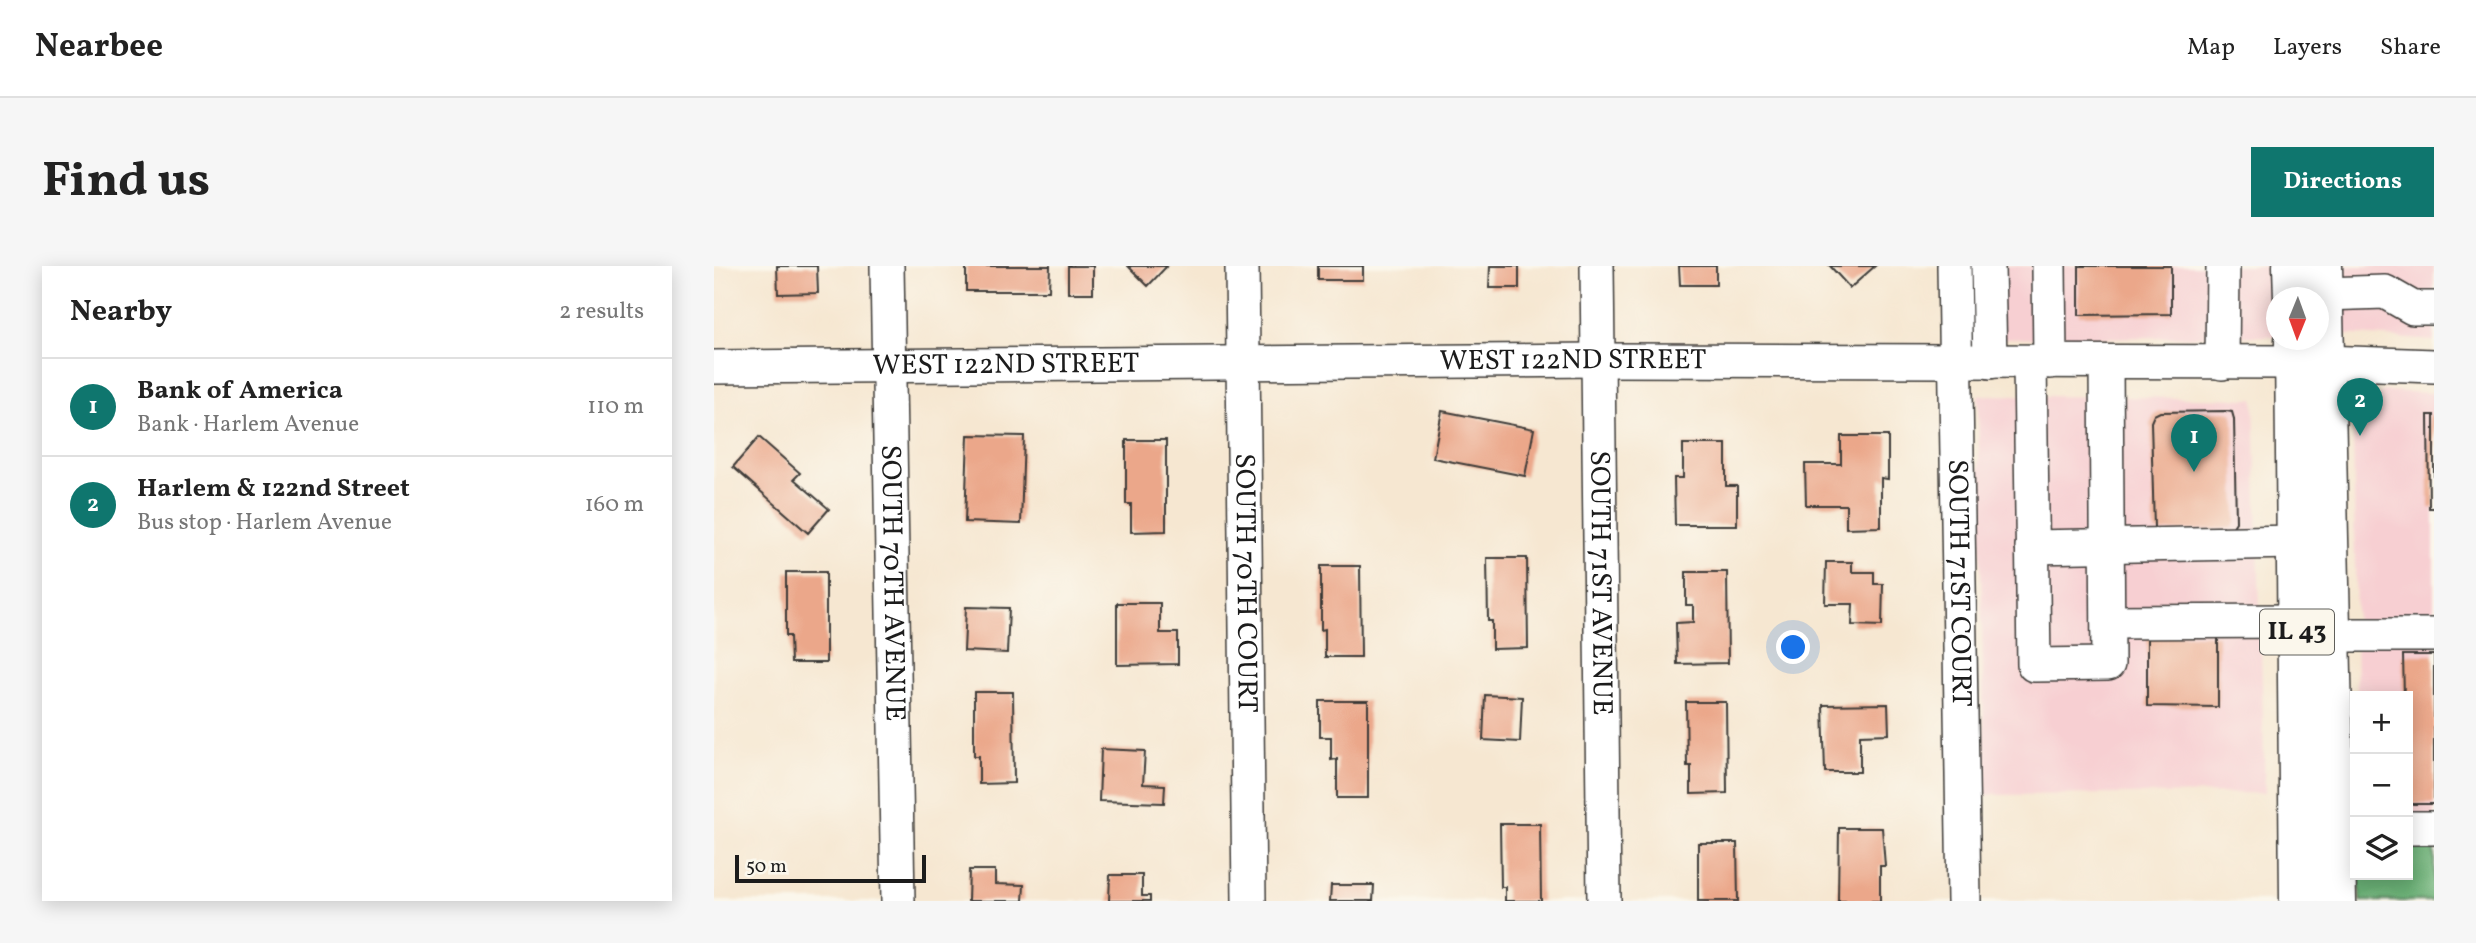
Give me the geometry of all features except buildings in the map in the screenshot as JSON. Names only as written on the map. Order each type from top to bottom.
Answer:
[{"type":"main road","name":"IL 43","points":[[2292,266],[2313,286],[2304,355],[2296,542],[2299,901]]},
{"type":"main road","name":"IL 43","points":[[2304,355],[2331,635],[2345,829],[2337,901]]},
{"type":"street","name":"SOUTH 70TH AVENUE","points":[[887,266],[898,901]]},
{"type":"street","name":"SOUTH 70TH COURT","points":[[1242,266],[1248,901]]},
{"type":"street","name":"SOUTH 71ST AVENUE","points":[[1597,266],[1604,901]]},
{"type":"street","name":"SOUTH 71ST COURT","points":[[1954,266],[1964,901]]},
{"type":"street","points":[[1988,266],[1990,362]]},
{"type":"street","points":[[2049,266],[2040,362],[2032,547],[2034,665],[2108,664],[2106,362]]},
{"type":"street","points":[[2222,363],[2223,266]]},
{"type":"street","points":[[2313,286],[2384,279],[2413,308],[2434,308]]},
{"type":"street","name":"WEST 122ND STREET","points":[[714,367],[1598,360],[2222,363],[2304,355],[2434,366]]},
{"type":"street","points":[[2032,547],[2296,542]]},
{"type":"street","points":[[2108,622],[2297,621]]},
{"type":"street","points":[[2331,635],[2434,635]]},
{"type":"street","points":[[2413,828],[2434,828]]},
{"type":"shaded area","points":[[1966,266],[2434,266],[2434,341],[2329,335],[2329,287],[2266,287],[2266,336],[1967,339]]},
{"type":"shaded area","points":[[2383,391],[2434,393],[2434,848],[2413,848],[2413,691],[2357,691],[2353,423],[2362,408]]},
{"type":"shaded area","points":[[1978,395],[2254,399],[2265,793],[1985,795]]},
{"type":"green space","points":[[2413,848],[2434,848],[2434,901],[2360,901],[2359,880],[2413,880]]},
{"type":"place","name":"Harlem & 122nd Street","points":[[2360,436]]},
{"type":"place","name":"Bank of America","points":[[2194,472]]}]
